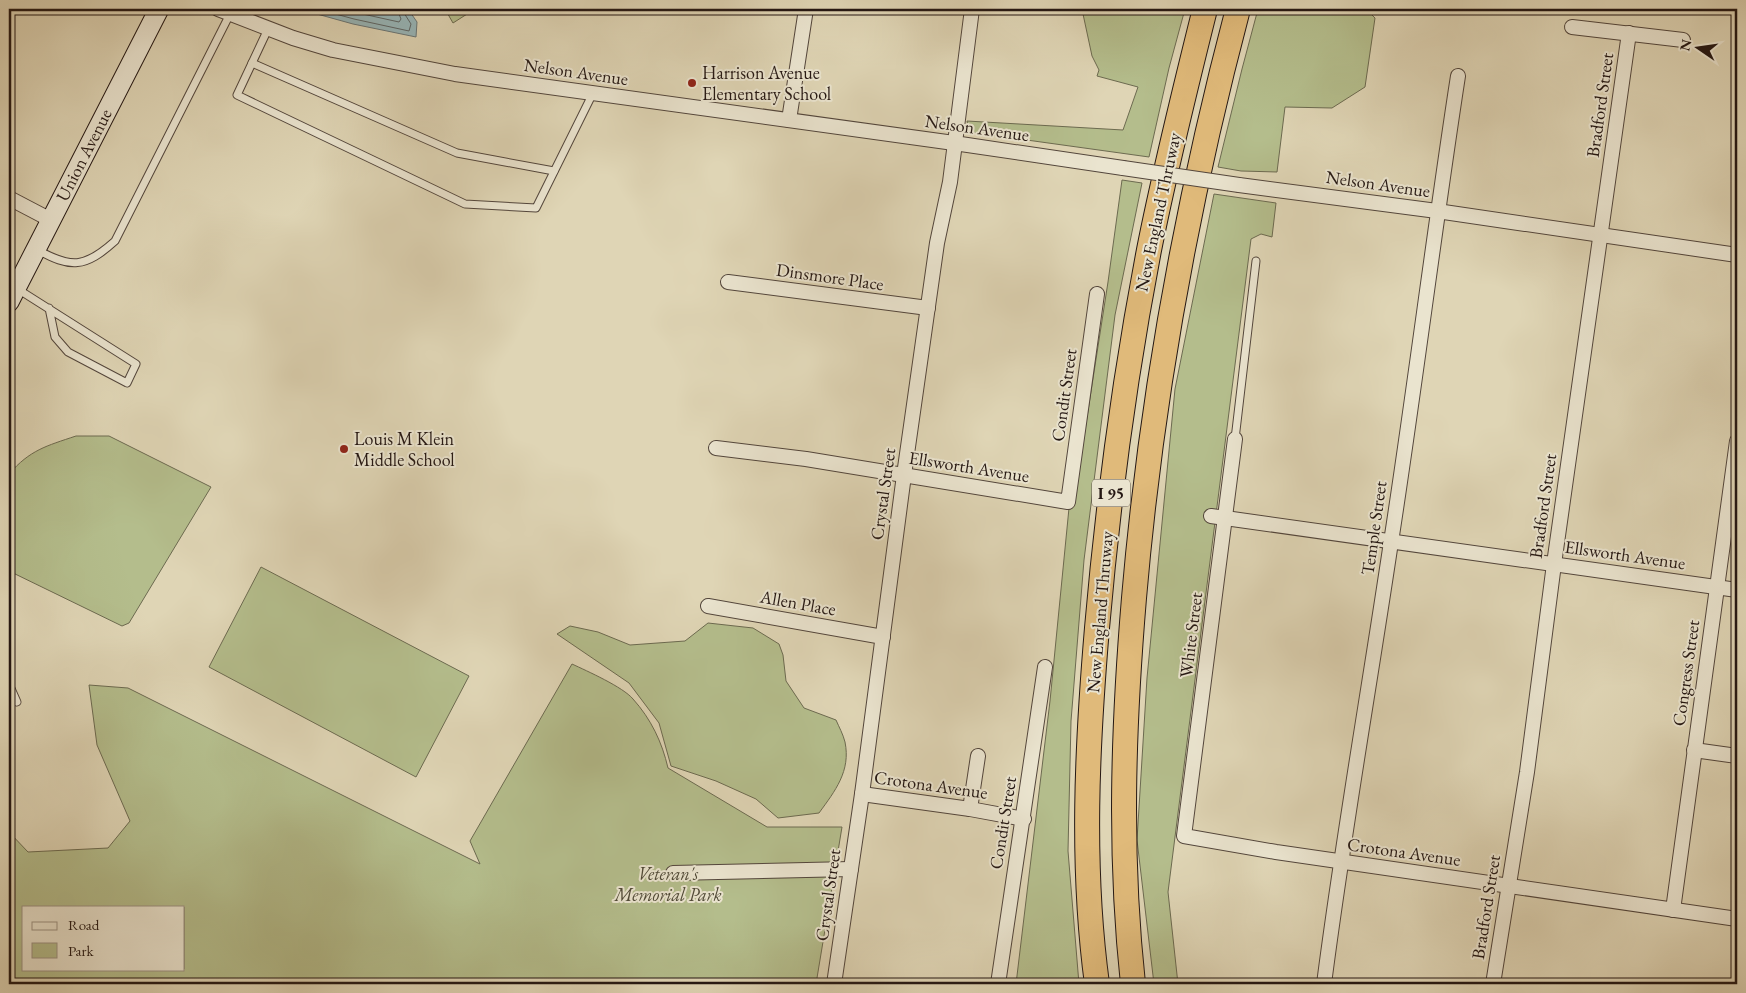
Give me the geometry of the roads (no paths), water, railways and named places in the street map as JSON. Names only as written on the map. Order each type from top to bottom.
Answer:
[{"type":"highway","name":"New England Thruway","points":[[1097,984],[1088,869],[1087,818],[1092,705],[1104,558],[1123,403],[1149,250],[1174,132],[1205,9]]},
{"type":"highway","name":"New England Thruway","points":[[1133,984],[1124,883],[1123,778],[1132,621],[1142,517],[1162,361],[1180,258],[1203,148],[1238,9]]},
{"type":"street","name":"Union Avenue","points":[[12,295],[159,9]]},
{"type":"street","points":[[789,120],[806,9]]},
{"type":"street","name":"Crystal Street","points":[[834,984],[862,794],[904,475],[954,143],[972,9]]},
{"type":"street","name":"Nelson Avenue","points":[[224,11],[293,38],[333,50],[436,71],[1437,211],[1737,256]]},
{"type":"street","points":[[1572,27],[1682,40]]},
{"type":"street","name":"Bradford Street","points":[[1493,984],[1527,772],[1554,564],[1629,33]]},
{"type":"street","name":"Temple Street","points":[[1324,984],[1340,861],[1392,541],[1437,211],[1458,76]]},
{"type":"street","points":[[9,198],[51,220]]},
{"type":"street","name":"Dinsmore Place","points":[[728,282],[928,308]]},
{"type":"street","name":"Condit Street","points":[[1068,502],[1097,294]]},
{"type":"street","name":"White Street","points":[[1184,836],[1218,517],[1235,439]]},
{"type":"street","name":"Congress Street","points":[[1673,910],[1737,441]]},
{"type":"street","name":"Ellsworth Avenue","points":[[716,448],[904,475],[1068,502]]},
{"type":"street","name":"Ellsworth Avenue","points":[[1218,517],[1737,590]]},
{"type":"street","name":"Allen Place","points":[[708,606],[883,637]]},
{"type":"street","name":"Condit Street","points":[[998,984],[1024,819],[1045,667]]},
{"type":"street","points":[[1694,750],[1737,756]]},
{"type":"street","points":[[970,809],[978,756]]},
{"type":"street","name":"Crotona Avenue","points":[[862,794],[970,809],[1024,819]]},
{"type":"street","name":"Crotona Avenue","points":[[1184,836],[1340,861],[1737,919]]},
{"type":"street","points":[[673,873],[851,869]]},
{"type":"lane","points":[[36,249],[56,260],[76,264],[98,256],[115,241],[224,11]]},
{"type":"lane","points":[[268,28],[237,96],[465,204],[536,208],[593,93]]},
{"type":"lane","points":[[252,63],[457,153],[554,171]]},
{"type":"lane","points":[[1235,439],[1256,261]]},
{"type":"lane","points":[[12,295],[49,308],[136,364],[127,383],[68,352],[55,337],[49,308]]},
{"type":"lane","points":[[9,684],[17,702]]},
{"type":"water","points":[[299,9],[408,9],[417,22],[416,37],[353,24]]},
{"type":"place","name":"Harrison Avenue Elementary School","points":[[692,83]]},
{"type":"place","name":"Louis M Klein Middle School","points":[[344,449]]},
{"type":"park label","name":"Veteran's Memorial Park","points":[[668,884]]}]
